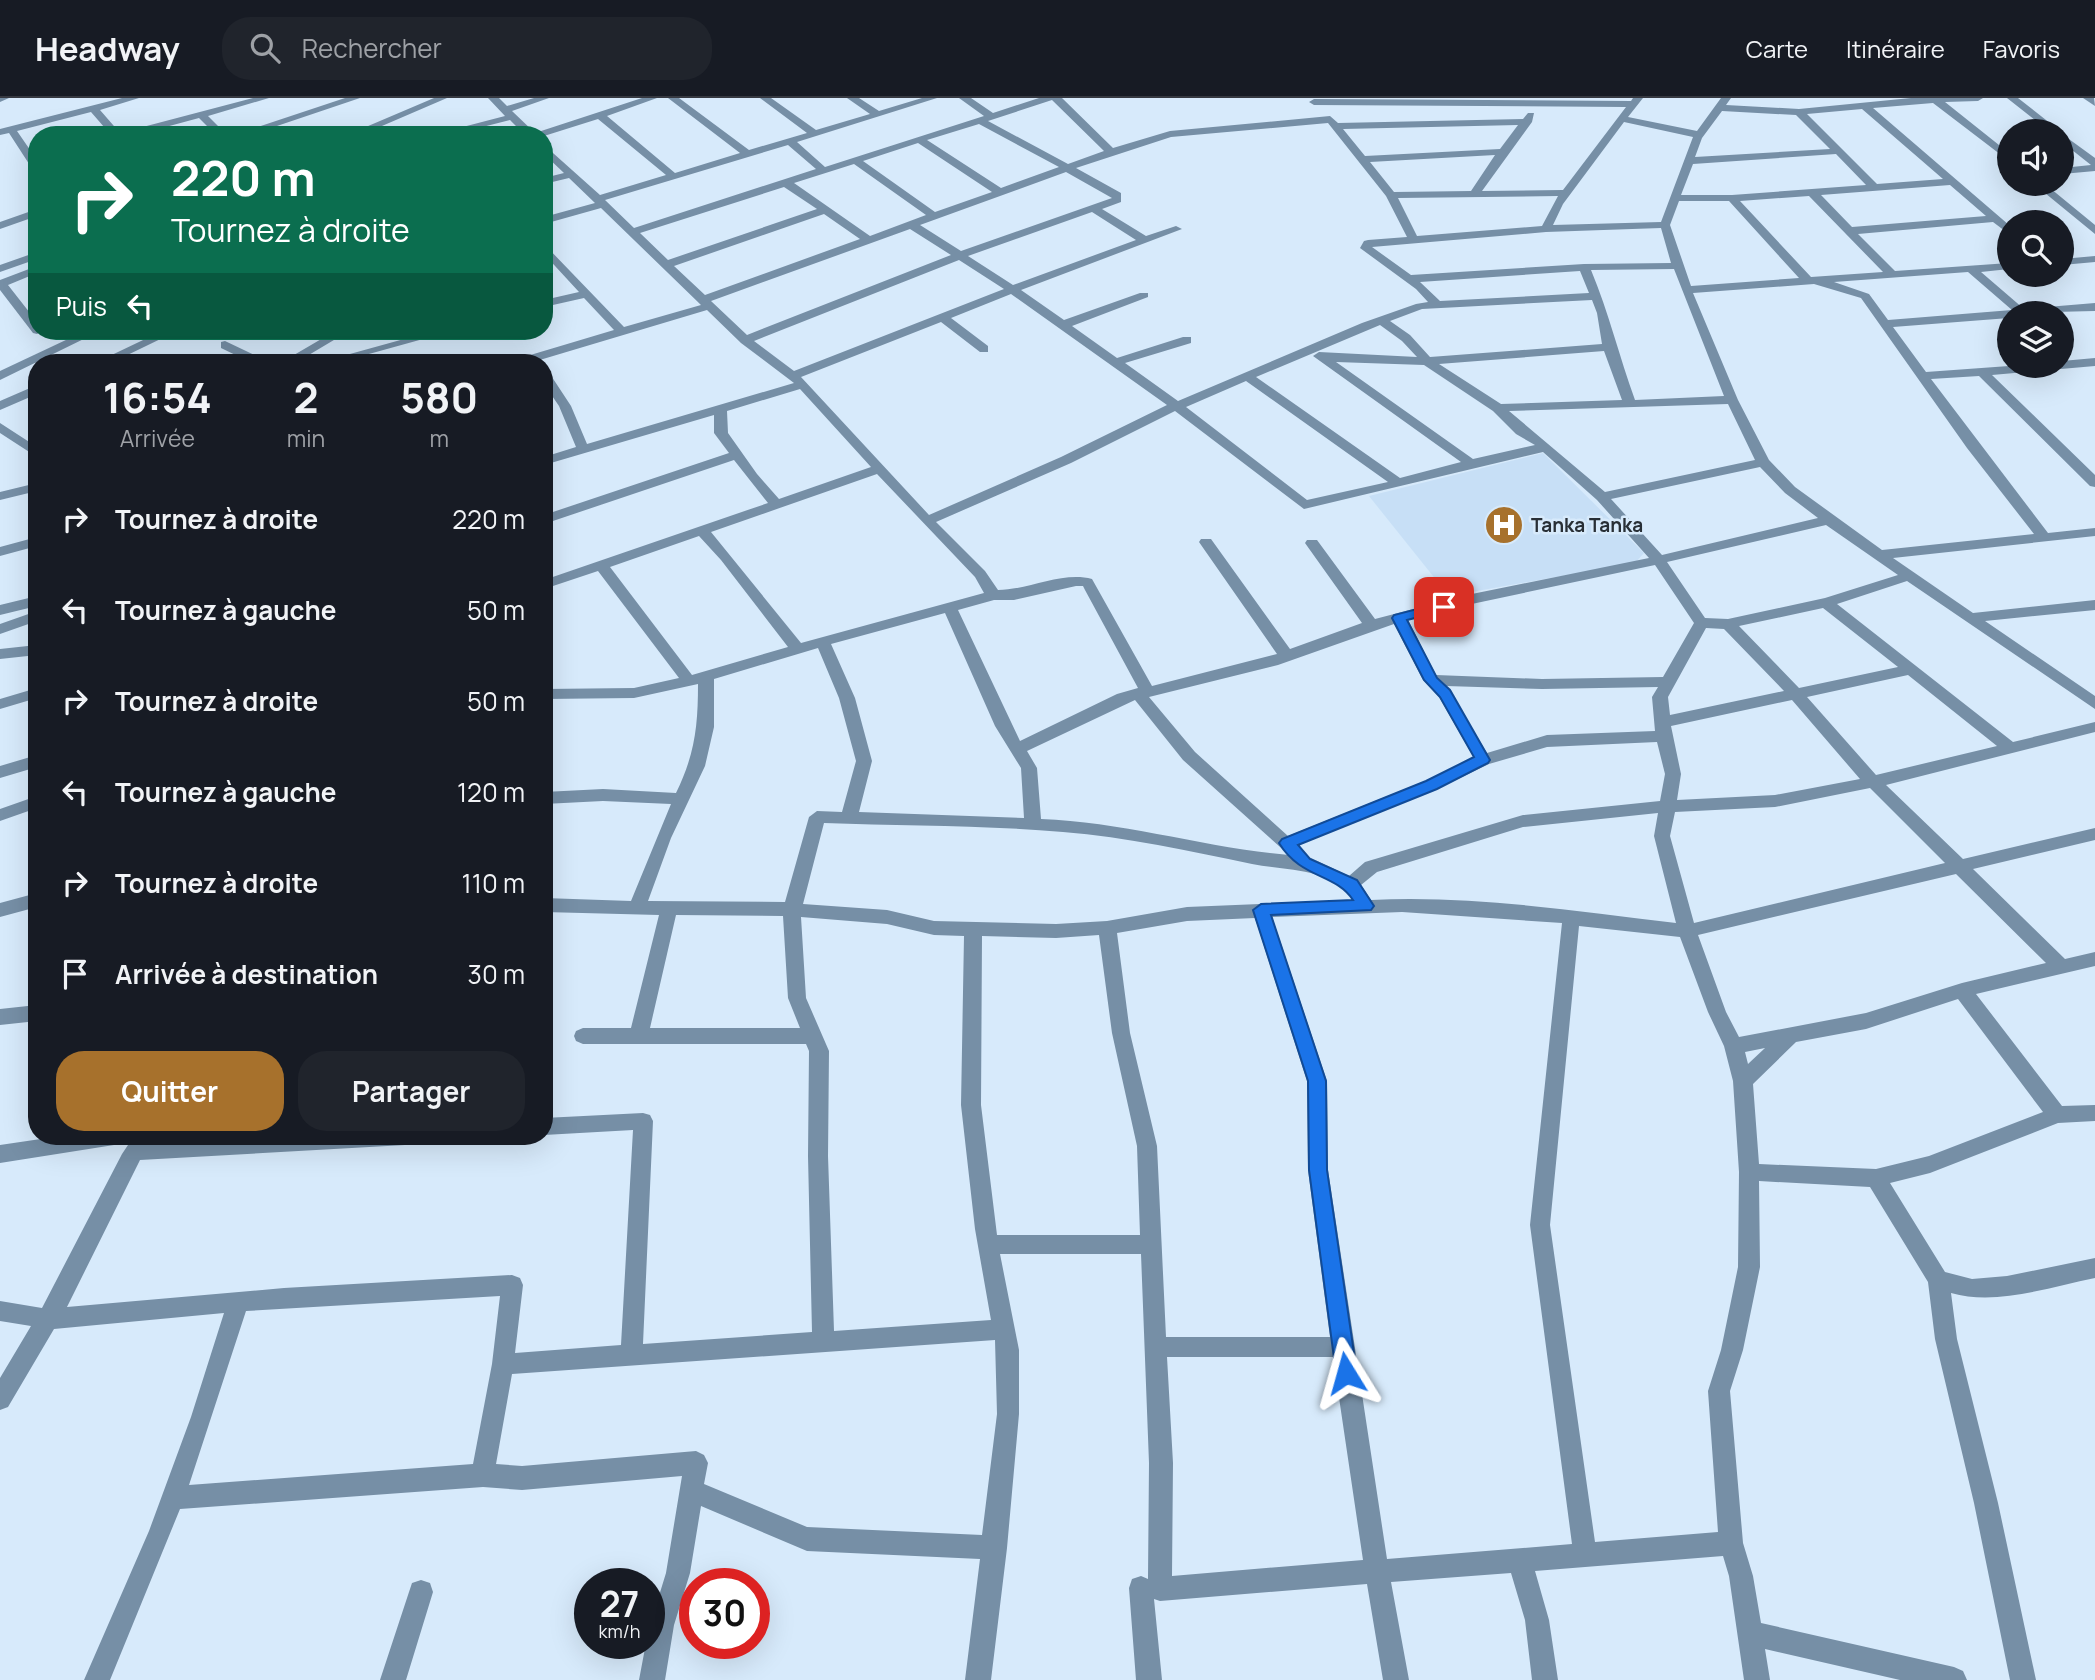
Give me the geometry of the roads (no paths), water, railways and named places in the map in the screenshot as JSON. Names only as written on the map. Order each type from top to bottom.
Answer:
[{"type":"street","points":[[0,132],[134,98]]},
{"type":"street","points":[[158,126],[264,98]]},
{"type":"street","points":[[267,126],[355,98]]},
{"type":"street","points":[[373,126],[442,98]]},
{"type":"street","points":[[493,98],[522,126]]},
{"type":"street","points":[[468,126],[509,114],[544,98]]},
{"type":"street","points":[[553,130],[652,98]]},
{"type":"street","points":[[673,98],[747,154]]},
{"type":"street","points":[[765,98],[816,135]]},
{"type":"street","points":[[852,98],[878,115]]},
{"type":"street","points":[[553,217],[673,176],[932,98]]},
{"type":"street","points":[[745,341],[958,256],[1117,200],[1118,197],[1066,169],[986,118],[964,98]]},
{"type":"street","points":[[632,232],[1049,98]]},
{"type":"street","points":[[1056,98],[1111,152]]},
{"type":"street","points":[[1978,98],[1909,100],[1799,112],[1723,103],[1700,135],[1673,198],[1665,225],[1676,266],[1732,400],[1763,462],[1790,490],[1829,520],[2095,704]]},
{"type":"street","points":[[2012,98],[2039,119]]},
{"type":"street","points":[[2088,98],[2095,103]]},
{"type":"street","points":[[1313,100],[1493,100],[1538,104],[1636,101]]},
{"type":"street","points":[[1313,100],[1391,195],[1413,238]]},
{"type":"street","points":[[1546,229],[1551,213],[1565,193],[1636,101]]},
{"type":"street","points":[[1937,101],[1997,148]]},
{"type":"street","points":[[1473,197],[1538,104]]},
{"type":"street","points":[[1864,106],[1916,148],[1950,182],[1997,221]]},
{"type":"street","points":[[93,108],[109,126]]},
{"type":"street","points":[[1799,112],[1875,188]]},
{"type":"street","points":[[201,115],[213,126]]},
{"type":"street","points":[[600,115],[673,176]]},
{"type":"street","points":[[1622,119],[1700,135]]},
{"type":"street","points":[[551,354],[706,303],[869,240],[1111,152],[1170,134],[1333,123],[1527,122]]},
{"type":"street","points":[[380,123],[383,126]]},
{"type":"street","points":[[12,129],[28,154]]},
{"type":"street","points":[[920,140],[1001,193]]},
{"type":"street","points":[[791,142],[824,171]]},
{"type":"street","points":[[2074,147],[2095,166]]},
{"type":"street","points":[[1362,159],[1503,152]]},
{"type":"street","points":[[1688,161],[1839,152]]},
{"type":"street","points":[[553,157],[745,341],[797,380],[927,521],[980,574],[989,585],[992,596]]},
{"type":"street","points":[[856,161],[935,217]]},
{"type":"street","points":[[2074,169],[2095,166]]},
{"type":"street","points":[[553,179],[571,174]]},
{"type":"street","points":[[1673,198],[1732,198],[1950,182]]},
{"type":"street","points":[[786,183],[869,240]]},
{"type":"street","points":[[1812,192],[1892,275]]},
{"type":"street","points":[[1391,195],[1473,197],[1565,193]]},
{"type":"street","points":[[2053,196],[2095,231]]},
{"type":"street","points":[[1732,198],[1812,281],[1865,296]]},
{"type":"street","points":[[1093,208],[1144,240]]},
{"type":"street","points":[[666,265],[825,210]]},
{"type":"street","points":[[0,226],[28,215]]},
{"type":"street","points":[[1850,232],[1994,219]]},
{"type":"street","points":[[912,225],[1012,289],[1116,362],[1304,505],[1546,447]]},
{"type":"street","points":[[1437,305],[1409,279],[1366,248],[1368,243],[1546,229],[1665,225]]},
{"type":"street","points":[[553,458],[720,407],[797,380],[1012,289],[1175,229]]},
{"type":"street","points":[[0,269],[28,258]]},
{"type":"street","points":[[2074,261],[2095,259]]},
{"type":"street","points":[[553,262],[622,332]]},
{"type":"street","points":[[1409,279],[1584,267],[1676,266]]},
{"type":"street","points":[[1584,267],[1602,313],[1609,347],[1629,401]]},
{"type":"street","points":[[1686,290],[1997,267]]},
{"type":"street","points":[[1971,269],[2008,301]]},
{"type":"street","points":[[28,273],[1,284],[28,318]]},
{"type":"street","points":[[1853,278],[1972,445],[2044,537]]},
{"type":"street","points":[[553,302],[587,294]]},
{"type":"street","points":[[1063,325],[1144,295]]},
{"type":"street","points":[[927,521],[1044,470],[1133,425],[1420,306],[1595,296]]},
{"type":"street","points":[[2074,309],[2094,308]]},
{"type":"street","points":[[1886,324],[1997,315]]},
{"type":"street","points":[[944,318],[984,349]]},
{"type":"street","points":[[1382,321],[1406,338],[1427,361],[1498,408],[1521,431],[1546,447],[1602,497],[1657,558],[1701,623]]},
{"type":"street","points":[[53,354],[78,340]]},
{"type":"street","points":[[131,354],[155,340]]},
{"type":"street","points":[[303,354],[328,340]]},
{"type":"street","points":[[358,354],[411,340]]},
{"type":"street","points":[[1116,362],[1187,340]]},
{"type":"street","points":[[225,345],[243,354]]},
{"type":"street","points":[[317,347],[322,354]]},
{"type":"street","points":[[1322,358],[1427,361],[1609,347]]},
{"type":"street","points":[[1310,350],[1471,463]]},
{"type":"street","points":[[2074,364],[2095,362]]},
{"type":"street","points":[[4,371],[28,363]]},
{"type":"street","points":[[2081,363],[2095,377]]},
{"type":"street","points":[[1924,376],[1997,371]]},
{"type":"street","points":[[1982,372],[2095,483]]},
{"type":"street","points":[[1247,376],[1398,484]]},
{"type":"street","points":[[553,388],[565,406],[583,449]]},
{"type":"street","points":[[0,406],[28,396]]},
{"type":"street","points":[[1498,408],[1629,401],[1732,400]]},
{"type":"street","points":[[720,407],[721,433],[778,506]]},
{"type":"street","points":[[0,427],[28,447]]},
{"type":"street","points":[[553,517],[736,455]]},
{"type":"street","points":[[1602,497],[1763,462]]},
{"type":"street","points":[[553,582],[879,469]]},
{"type":"street","points":[[0,496],[28,489]]},
{"type":"street","points":[[1019,748],[1123,698],[1273,661],[1371,625],[1539,584],[1629,567],[1657,558],[1829,520]]},
{"type":"street","points":[[702,531],[726,557],[799,651]]},
{"type":"street","points":[[1878,555],[2095,532]]},
{"type":"street","points":[[1206,542],[1286,655]]},
{"type":"street","points":[[1312,543],[1371,625]]},
{"type":"street","points":[[0,552],[28,544]]},
{"type":"street","points":[[601,565],[697,679],[706,727],[698,766],[637,908]]},
{"type":"street","points":[[1701,623],[1728,624],[1826,603],[1908,576]]},
{"type":"street","points":[[553,694],[634,693],[697,679],[908,617],[992,596],[1014,595],[1076,581],[1087,582],[1142,692],[1189,756],[1287,843],[1305,863]]},
{"type":"street","points":[[0,610],[28,603]]},
{"type":"street","points":[[1826,603],[2008,747]]},
{"type":"street","points":[[1968,618],[2095,605]]},
{"type":"street","points":[[950,608],[1003,726],[1029,768],[1033,825]]},
{"type":"street","points":[[1399,618],[1431,680],[1445,694],[1483,760]]},
{"type":"street","points":[[0,629],[28,619]]},
{"type":"street","points":[[1701,623],[1660,697],[1663,729],[1673,774],[1662,836],[1687,931],[1717,1013],[1734,1046],[1743,1081],[1749,1172],[1749,1267],[1732,1350],[1719,1391],[1731,1543],[1741,1576],[1757,1680]]},
{"type":"street","points":[[1728,624],[1874,782],[1958,868],[2062,967]]},
{"type":"street","points":[[823,643],[848,698],[864,761],[849,817]]},
{"type":"street","points":[[0,654],[28,651]]},
{"type":"street","points":[[1287,843],[1431,785],[1483,760],[1547,741],[1663,729],[1794,693],[1909,670]]},
{"type":"street","points":[[1431,680],[1542,684],[1667,682]]},
{"type":"street","points":[[2070,688],[2095,686]]},
{"type":"street","points":[[0,704],[28,696]]},
{"type":"street","points":[[1351,884],[1371,867],[1523,821],[1667,806],[1775,801],[1874,782],[2095,727]]},
{"type":"street","points":[[0,772],[28,764]]},
{"type":"street","points":[[553,798],[603,795],[682,799]]},
{"type":"street","points":[[0,815],[28,805]]},
{"type":"street","points":[[823,1341],[818,1156],[819,1051],[797,998],[792,910],[817,817],[1063,826],[1162,839],[1261,859],[1305,863],[1351,884],[1366,906]]},
{"type":"street","points":[[553,905],[792,910],[887,917],[934,928],[1056,931],[1107,928],[1187,914],[1402,905],[1571,918],[1687,931],[2095,834]]},
{"type":"street","points":[[0,910],[28,902]]},
{"type":"street","points":[[639,1036],[669,908]]},
{"type":"street","points":[[1261,910],[1317,1081],[1318,1170],[1343,1348],[1396,1680]]},
{"type":"street","points":[[1571,918],[1540,1225],[1586,1553]]},
{"type":"street","points":[[973,928],[971,1105],[988,1245],[1008,1350],[1009,1414],[978,1680]]},
{"type":"street","points":[[1107,928],[1121,1033],[1147,1146],[1161,1463],[1160,1589],[1731,1543]]},
{"type":"street","points":[[1734,1046],[1866,1021],[1962,990],[2095,959]]},
{"type":"street","points":[[1962,990],[2057,1115]]},
{"type":"street","points":[[0,1017],[28,1014]]},
{"type":"street","points":[[1743,1081],[1791,1035]]},
{"type":"street","points":[[583,1037],[812,1036]]},
{"type":"street","points":[[1749,1172],[1875,1178],[1930,1164],[2057,1115],[2095,1112]]},
{"type":"street","points":[[553,1126],[643,1121],[631,1354]]},
{"type":"street","points":[[0,1154],[57,1145]]},
{"type":"street","points":[[0,1399],[47,1319],[138,1145]]},
{"type":"street","points":[[1875,1178],[1938,1280],[1946,1339],[1986,1503],[2022,1680]]},
{"type":"street","points":[[988,1245],[1153,1244]]},
{"type":"street","points":[[1938,1280],[1972,1289],[2007,1286],[2095,1268]]},
{"type":"street","points":[[0,1311],[47,1319],[238,1302],[512,1284],[502,1364],[483,1475]]},
{"type":"street","points":[[97,1680],[173,1498],[238,1302]]},
{"type":"street","points":[[502,1364],[1004,1329]]},
{"type":"street","points":[[1157,1347],[1343,1348]]},
{"type":"street","points":[[173,1498],[483,1475],[522,1478],[696,1463],[678,1573],[663,1625],[652,1680]]},
{"type":"street","points":[[691,1490],[807,1539],[995,1548]]},
{"type":"street","points":[[1519,1559],[1537,1620],[1545,1680]]},
{"type":"street","points":[[1141,1588],[1149,1680]]},
{"type":"street","points":[[393,1680],[421,1592]]},
{"type":"street","points":[[1751,1633],[1954,1680]]},
{"type":"place","name":"Tanka Tanka","points":[[1504,525]]}]
